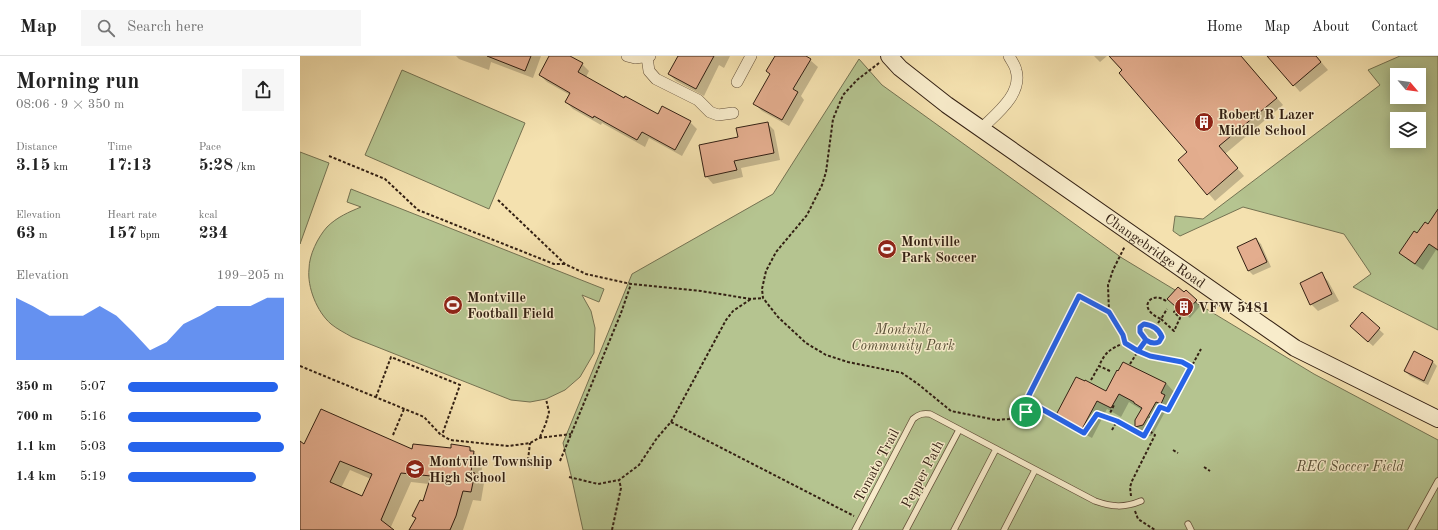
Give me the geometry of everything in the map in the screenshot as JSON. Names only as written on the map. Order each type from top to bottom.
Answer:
[{"type":"main road","name":"Changebridge Road","points":[[884,60],[900,68],[947,105],[1295,348],[1438,419]]},
{"type":"street","points":[[627,56],[635,58],[648,56],[649,71],[656,79],[698,100],[710,112],[718,115],[733,113]]},
{"type":"street","points":[[737,82],[751,56]]},
{"type":"street","points":[[982,129],[999,112],[1010,98],[1016,84],[1016,69],[1009,56]]},
{"type":"lane","name":"Tomato Trail","points":[[855,530],[913,419],[921,414],[930,414],[959,430]]},
{"type":"lane","points":[[959,430],[1103,504],[1117,507],[1132,505],[1141,501]]},
{"type":"lane","name":"Pepper Path","points":[[906,530],[959,430]]},
{"type":"lane","points":[[954,530],[996,449]]},
{"type":"lane","points":[[1004,530],[1035,470]]},
{"type":"lane","points":[[1411,530],[1438,481]]},
{"type":"lane","points":[[1188,524],[1191,530]]},
{"type":"path","points":[[884,60],[857,80],[843,95],[833,119],[826,172],[822,185],[807,215],[776,252],[766,271],[762,289],[763,298],[778,317],[806,343],[826,356],[902,373],[951,411],[996,420],[1010,419],[1040,408],[1084,433],[1097,414],[1117,421],[1144,436],[1160,407],[1168,410],[1200,349]]},
{"type":"path","points":[[329,156],[385,178],[418,210],[554,264],[565,264]]},
{"type":"path","points":[[498,200],[565,264],[586,274],[631,284],[701,291],[751,299],[763,298]]},
{"type":"path","points":[[1126,245],[1113,270],[1108,285],[1109,312],[1123,335],[1125,343],[1150,356],[1182,362],[1191,367]]},
{"type":"path","points":[[560,461],[631,284]]},
{"type":"path","points":[[1026,412],[1026,401],[1079,296],[1109,312]]},
{"type":"path","points":[[1166,301],[1156,297],[1152,299],[1147,306],[1148,310],[1150,313],[1161,318],[1174,331],[1180,318],[1174,312],[1177,309]]},
{"type":"path","points":[[569,477],[598,484],[619,480],[639,465],[657,438],[671,422],[726,320],[733,311],[751,299]]},
{"type":"path","points":[[1155,327],[1167,309]]},
{"type":"path","points":[[1144,324],[1149,324],[1155,327],[1160,332],[1162,337],[1156,344],[1146,340],[1140,332],[1140,327],[1144,324]]},
{"type":"path","points":[[1130,364],[1146,340]]},
{"type":"path","points":[[1091,380],[1100,366],[1104,355],[1111,349],[1125,343]]},
{"type":"path","points":[[376,397],[391,357],[460,385],[442,435]]},
{"type":"path","points":[[300,366],[424,417],[442,435],[450,440],[509,446],[530,443],[539,438],[571,434]]},
{"type":"path","points":[[1100,366],[1110,371]]},
{"type":"path","points":[[539,438],[546,424],[549,412],[546,399]]},
{"type":"path","points":[[1108,417],[1114,405]]},
{"type":"path","points":[[393,435],[404,409]]},
{"type":"path","points":[[1149,417],[1153,420]]},
{"type":"path","points":[[1112,430],[1117,421]]},
{"type":"path","points":[[671,422],[861,519]]},
{"type":"path","points":[[1148,430],[1155,435],[1130,487],[1132,505],[1138,519],[1155,530]]},
{"type":"path","points":[[528,460],[530,443]]},
{"type":"path","points":[[1173,450],[1178,453]]},
{"type":"path","points":[[1204,467],[1210,470]]},
{"type":"path","points":[[612,530],[621,488],[619,480]]},
{"type":"green space","points":[[1400,56],[1438,56],[1438,330],[1353,287],[1371,274],[1344,234],[1243,207],[1180,236],[1173,231],[1175,216],[1203,219],[1380,85],[1368,70]]},
{"type":"green space","name":"Montville Community Park","points":[[859,59],[882,85],[1122,258],[1314,374],[1438,440],[1438,530],[583,530],[563,443],[632,274],[773,194]]},
{"type":"green space","points":[[402,70],[525,123],[489,209],[365,155]]},
{"type":"green space","points":[[300,152],[329,163],[300,244]]},
{"type":"green space","points":[[351,189],[604,289],[599,302],[582,295],[591,311],[595,328],[594,353],[580,377],[565,390],[546,399],[530,402],[511,400],[352,337],[331,324],[321,313],[311,291],[309,264],[315,246],[327,227],[339,218],[361,207],[347,202]]},
{"type":"building","points":[[487,56],[531,56],[525,71]]},
{"type":"building","points":[[549,56],[570,56],[583,63],[578,72],[624,98],[625,96],[658,114],[662,106],[691,121],[675,150],[642,132],[637,140],[565,102],[570,93],[539,75]]},
{"type":"building","points":[[678,56],[714,56],[696,89],[668,74]]},
{"type":"building","points":[[775,56],[806,56],[811,59],[793,89],[798,92],[782,120],[753,104],[770,74],[766,71]]},
{"type":"building","name":"Robert R Lazer Middle School","points":[[1109,56],[1241,56],[1277,98],[1219,146],[1238,168],[1207,195],[1178,160],[1187,152],[1119,73],[1122,70]]},
{"type":"building","name":"Robert R Lazer Middle School","points":[[1267,56],[1316,56],[1321,62],[1293,86]]},
{"type":"building","points":[[768,122],[774,153],[734,161],[737,170],[705,177],[699,145],[738,137],[736,128]]},
{"type":"building","points":[[1438,209],[1438,250],[1429,244],[1415,264],[1399,253],[1414,231],[1417,233],[1425,222],[1428,224]]},
{"type":"building","points":[[1256,238],[1267,262],[1248,271],[1237,247]]},
{"type":"building","points":[[1322,272],[1332,294],[1310,305],[1300,283]]},
{"type":"building","name":"VFW 5481","points":[[1178,287],[1184,292],[1186,290],[1197,300],[1184,314],[1167,299]]},
{"type":"building","points":[[1362,312],[1380,328],[1368,342],[1350,326]]},
{"type":"building","points":[[1414,351],[1433,361],[1424,381],[1404,371]]},
{"type":"building","points":[[1123,362],[1166,383],[1161,393],[1165,395],[1161,404],[1156,402],[1143,425],[1135,427],[1135,420],[1142,408],[1119,394],[1111,408],[1097,401],[1082,429],[1056,415],[1076,377],[1106,391]]},
{"type":"building","name":"Montville Township High School","points":[[321,409],[412,449],[413,444],[451,448],[451,444],[470,447],[470,451],[474,451],[471,472],[475,473],[471,492],[463,491],[456,516],[450,530],[409,530],[416,518],[412,516],[420,500],[423,501],[431,476],[401,473],[381,520],[394,530],[300,530],[300,441],[304,444]],"holes":[[[340,461],[372,474],[362,496],[330,482]]]},
{"type":"place","name":"Robert R Lazer Middle School","points":[[1204,122]]},
{"type":"place","name":"Montville Park Soccer","points":[[887,249]]},
{"type":"place","name":"Montville Football Field","points":[[453,305]]},
{"type":"place","name":"VFW 5481","points":[[1184,307]]},
{"type":"place","name":"Montville Township High School","points":[[415,469]]},
{"type":"route","points":[[1026,412],[1026,401],[1079,296],[1109,312],[1123,335],[1125,343],[1138,351],[1146,340],[1156,344],[1159,342],[1162,337],[1160,332],[1149,324],[1144,324],[1140,327],[1140,332],[1146,340],[1138,351],[1150,356],[1182,362],[1191,367],[1168,410],[1160,407],[1144,436],[1117,421],[1097,414],[1084,433],[1040,408],[1026,412]]},
{"type":"park label","name":"REC Soccer Field","points":[[1350,466]]}]
